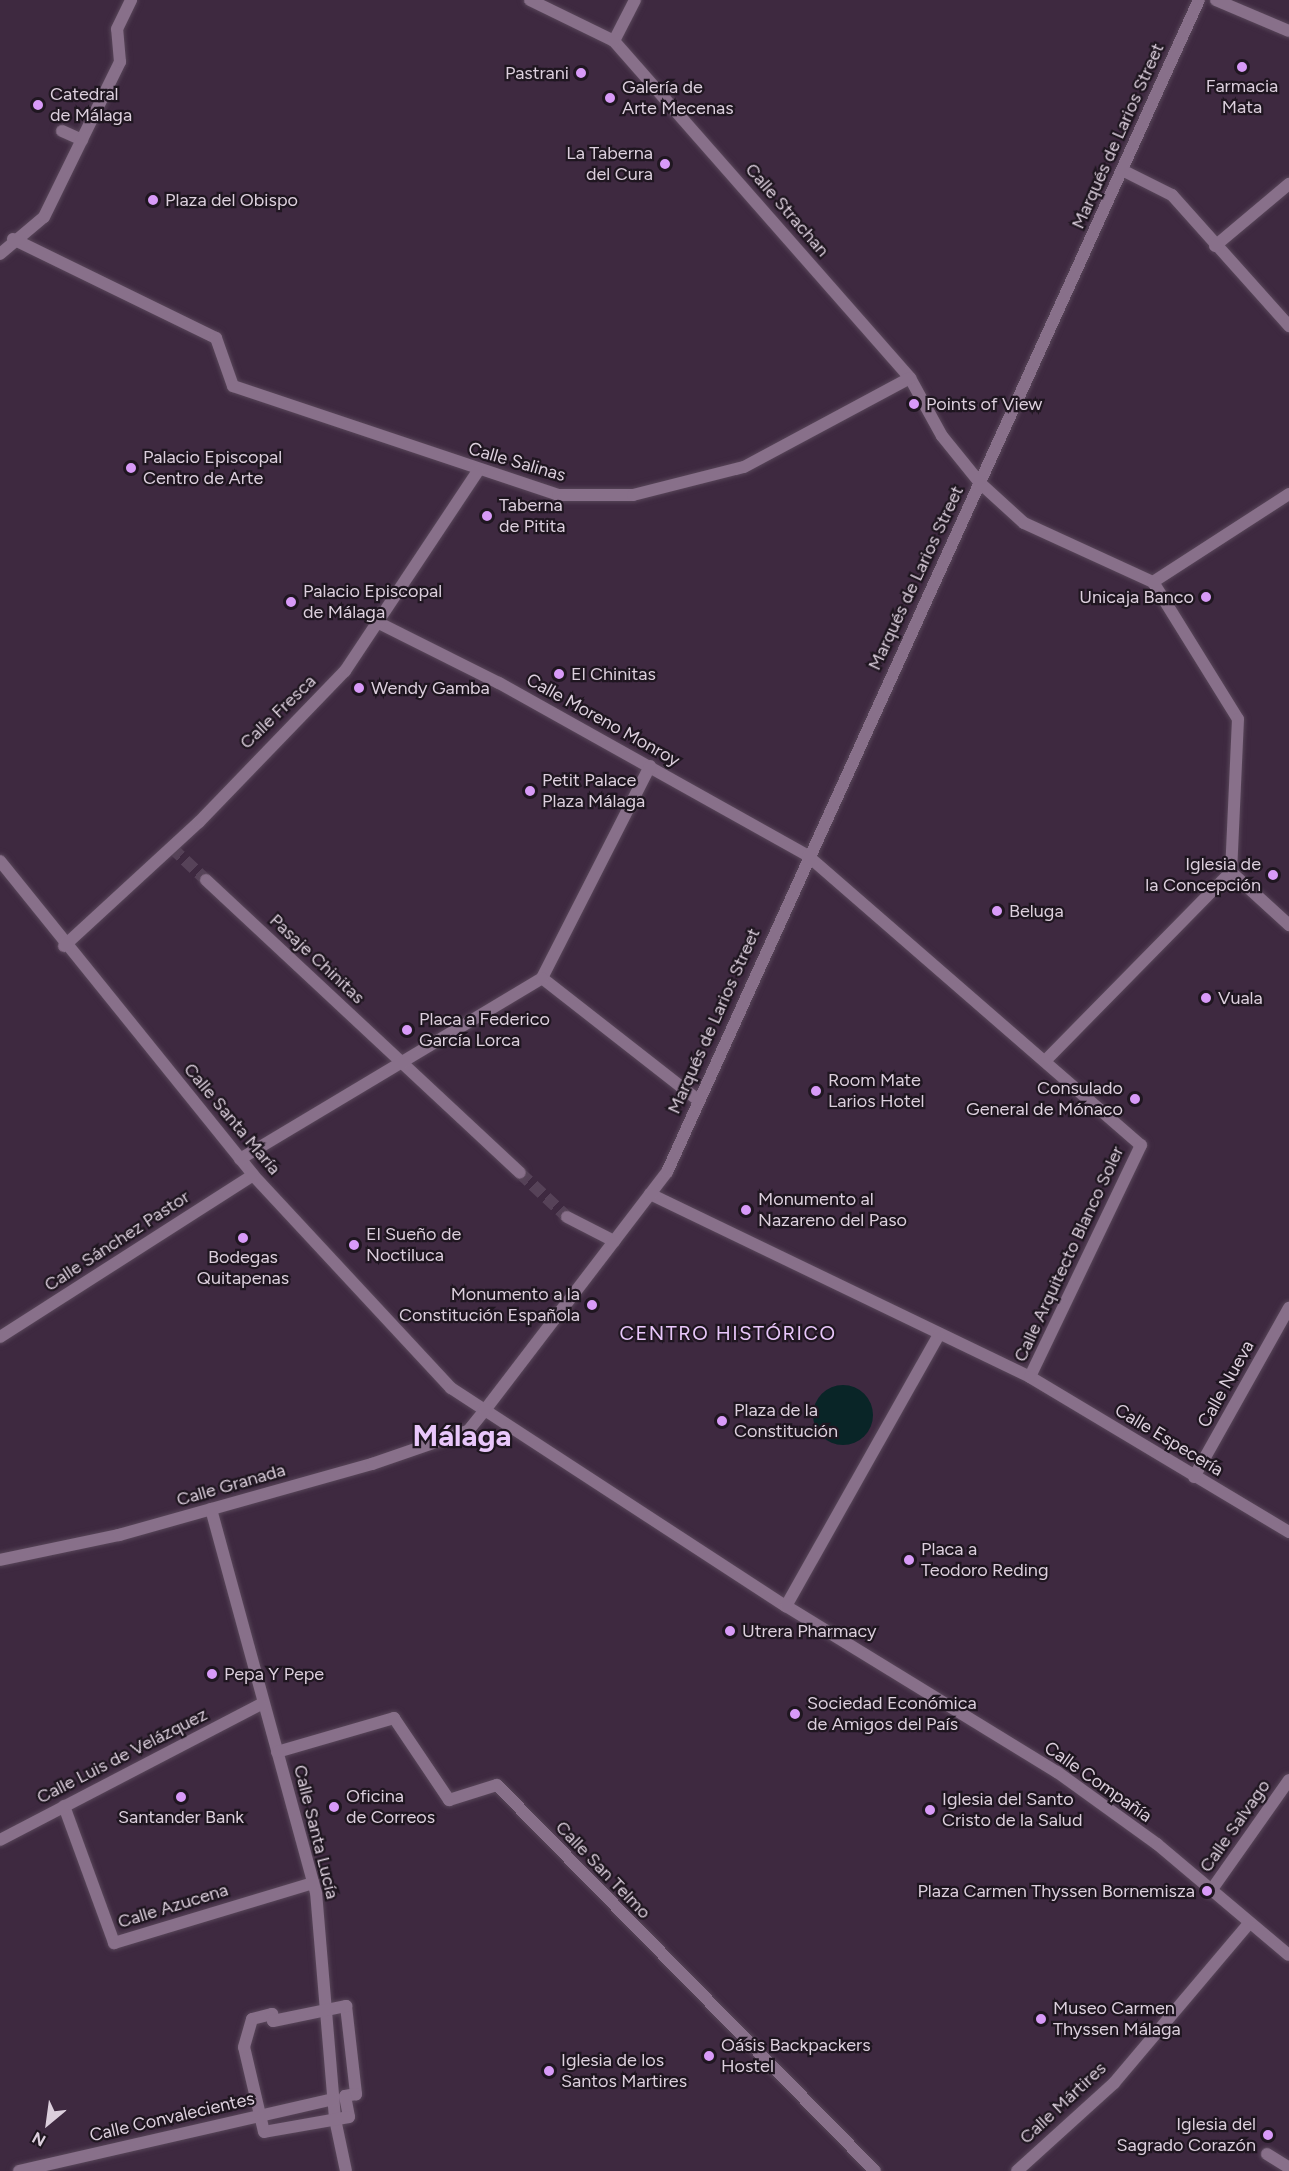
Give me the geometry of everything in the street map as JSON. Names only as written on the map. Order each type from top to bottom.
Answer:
[{"type":"street","points":[[0,254],[13,239],[44,218],[120,62],[117,29],[131,0]]},
{"type":"street","name":"Calle Strachan","points":[[530,0],[614,41],[910,378],[942,436],[980,483],[1024,523],[1153,582]]},
{"type":"street","points":[[614,41],[635,0]]},
{"type":"street","name":"Marqués de Larios Street","points":[[468,1431],[667,1172],[808,856],[1199,0]]},
{"type":"street","points":[[1216,0],[1289,30]]},
{"type":"street","points":[[62,131],[82,140]]},
{"type":"street","points":[[1122,170],[1172,195],[1215,246],[1289,326]]},
{"type":"street","points":[[1215,246],[1289,184]]},
{"type":"street","name":"Calle Salinas","points":[[13,239],[216,338],[233,387],[478,471],[558,495],[633,495],[744,467],[910,378]]},
{"type":"street","name":"Calle Fresca","points":[[64,946],[287,732],[345,671],[478,471]]},
{"type":"street","points":[[1047,1059],[1231,872],[1238,719],[1153,582],[1289,494]]},
{"type":"street","name":"Calle Moreno Monroy","points":[[377,622],[650,766],[808,856],[1090,1096]]},
{"type":"street","points":[[240,1159],[542,978],[650,766]]},
{"type":"street","name":"Calle Santa María","points":[[0,861],[64,946],[240,1159],[451,1388],[786,1606]]},
{"type":"street","points":[[1231,872],[1289,925]]},
{"type":"street","name":"Pasaje Chinitas","points":[[206,880],[520,1173]]},
{"type":"street","points":[[542,978],[699,1100]]},
{"type":"street","name":"Calle Arquitecto Blanco Soler","points":[[1030,1377],[1141,1145],[1090,1096]]},
{"type":"street","name":"Calle Sánchez Pastor","points":[[0,1337],[253,1174]]},
{"type":"street","name":"Calle Especería","points":[[650,1194],[938,1336],[1030,1377],[1289,1532]]},
{"type":"street","points":[[567,1217],[614,1241]]},
{"type":"street","name":"Calle Nueva","points":[[1194,1477],[1289,1308]]},
{"type":"street","points":[[786,1606],[938,1336]]},
{"type":"street","name":"Calle Granada","points":[[0,1560],[211,1509],[468,1431]]},
{"type":"street","name":"Calle Santa Lucía","points":[[211,1509],[261,1704],[277,1752],[313,1883],[328,2010],[335,2119],[346,2171]]},
{"type":"street","name":"Calle Compañía","points":[[786,1606],[1056,1772],[1157,1845],[1210,1892],[1289,1955]]},
{"type":"street","name":"Calle Luis de Velázquez","points":[[0,1840],[261,1704]]},
{"type":"street","name":"Calle San Telmo","points":[[277,1752],[394,1718],[449,1800],[498,1785],[875,2171]]},
{"type":"street","name":"Calle Salvago","points":[[1210,1892],[1289,1780]]},
{"type":"street","name":"Calle Azucena","points":[[64,1806],[114,1943],[313,1883]]},
{"type":"street","name":"Calle Mártires","points":[[1017,2171],[1114,2083],[1250,1923]]},
{"type":"street","points":[[346,2006],[356,2094],[345,2096],[349,2117],[264,2132],[244,2047],[252,2019],[272,2014],[273,2021],[328,2010],[346,2006]]},
{"type":"street","name":"Calle Convalecientes","points":[[19,2171],[334,2099]]},
{"type":"street","points":[[1267,2154],[1289,2168]]},
{"type":"shaded area","points":[[843,1385],[860,1390],[868,1398],[873,1415],[868,1432],[860,1440],[843,1445],[826,1440],[818,1432],[813,1415],[818,1398],[826,1390]]},
{"type":"tunnel","points":[[172,848],[206,880]]},
{"type":"tunnel","points":[[520,1173],[567,1217]]},
{"type":"place","name":"Farmacia Mata","points":[[1242,67]]},
{"type":"place","name":"Pastrani","points":[[581,73]]},
{"type":"place","name":"Galería de Arte Mecenas","points":[[610,98]]},
{"type":"place","name":"Catedral de Málaga","points":[[38,105]]},
{"type":"place","name":"La Taberna del Cura","points":[[665,164]]},
{"type":"place","name":"Plaza del Obispo","points":[[153,200]]},
{"type":"place","name":"Points of View","points":[[914,404]]},
{"type":"place","name":"Palacio Episcopal Centro de Arte","points":[[131,468]]},
{"type":"place","name":"Taberna de Pitita","points":[[487,516]]},
{"type":"place","name":"Unicaja Banco","points":[[1206,597]]},
{"type":"place","name":"Palacio Episcopal de Málaga","points":[[291,602]]},
{"type":"place","name":"El Chinitas","points":[[559,674]]},
{"type":"place","name":"Wendy Gamba","points":[[359,688]]},
{"type":"place","name":"Petit Palace Plaza Málaga","points":[[530,791]]},
{"type":"place","name":"Iglesia de la Concepción","points":[[1273,875]]},
{"type":"place","name":"Beluga","points":[[997,911]]},
{"type":"place","name":"Vuala","points":[[1206,998]]},
{"type":"place","name":"Placa a Federico García Lorca","points":[[407,1030]]},
{"type":"place","name":"Room Mate Larios Hotel","points":[[816,1091]]},
{"type":"place","name":"Consulado General de Mónaco","points":[[1135,1099]]},
{"type":"place","name":"Monumento al Nazareno del Paso","points":[[746,1210]]},
{"type":"place","name":"Bodegas Quitapenas","points":[[243,1238]]},
{"type":"place","name":"El Sueño de Noctiluca","points":[[354,1245]]},
{"type":"place","name":"Monumento a la Constitución Española","points":[[592,1305]]},
{"type":"place","name":"Plaza de la Constitución","points":[[722,1421]]},
{"type":"place","name":"Placa a Teodoro Reding","points":[[909,1560]]},
{"type":"place","name":"Utrera Pharmacy","points":[[730,1631]]},
{"type":"place","name":"Pepa Y Pepe","points":[[212,1674]]},
{"type":"place","name":"Sociedad Económica de Amigos del País","points":[[795,1714]]},
{"type":"place","name":"Santander Bank","points":[[181,1797]]},
{"type":"place","name":"Oficina de Correos","points":[[334,1807]]},
{"type":"place","name":"Iglesia del Santo Cristo de la Salud","points":[[930,1810]]},
{"type":"place","name":"Plaza Carmen Thyssen Bornemisza","points":[[1207,1891]]},
{"type":"place","name":"Museo Carmen Thyssen Málaga","points":[[1041,2019]]},
{"type":"place","name":"Oásis Backpackers Hostel","points":[[709,2056]]},
{"type":"place","name":"Iglesia de los Santos Martires","points":[[549,2071]]},
{"type":"place","name":"Iglesia del Sagrado Corazón","points":[[1268,2135]]},
{"type":"district","name":"CENTRO HISTÓRICO","points":[[728,1333]]},
{"type":"district","name":"Málaga","points":[[462,1436]]}]
